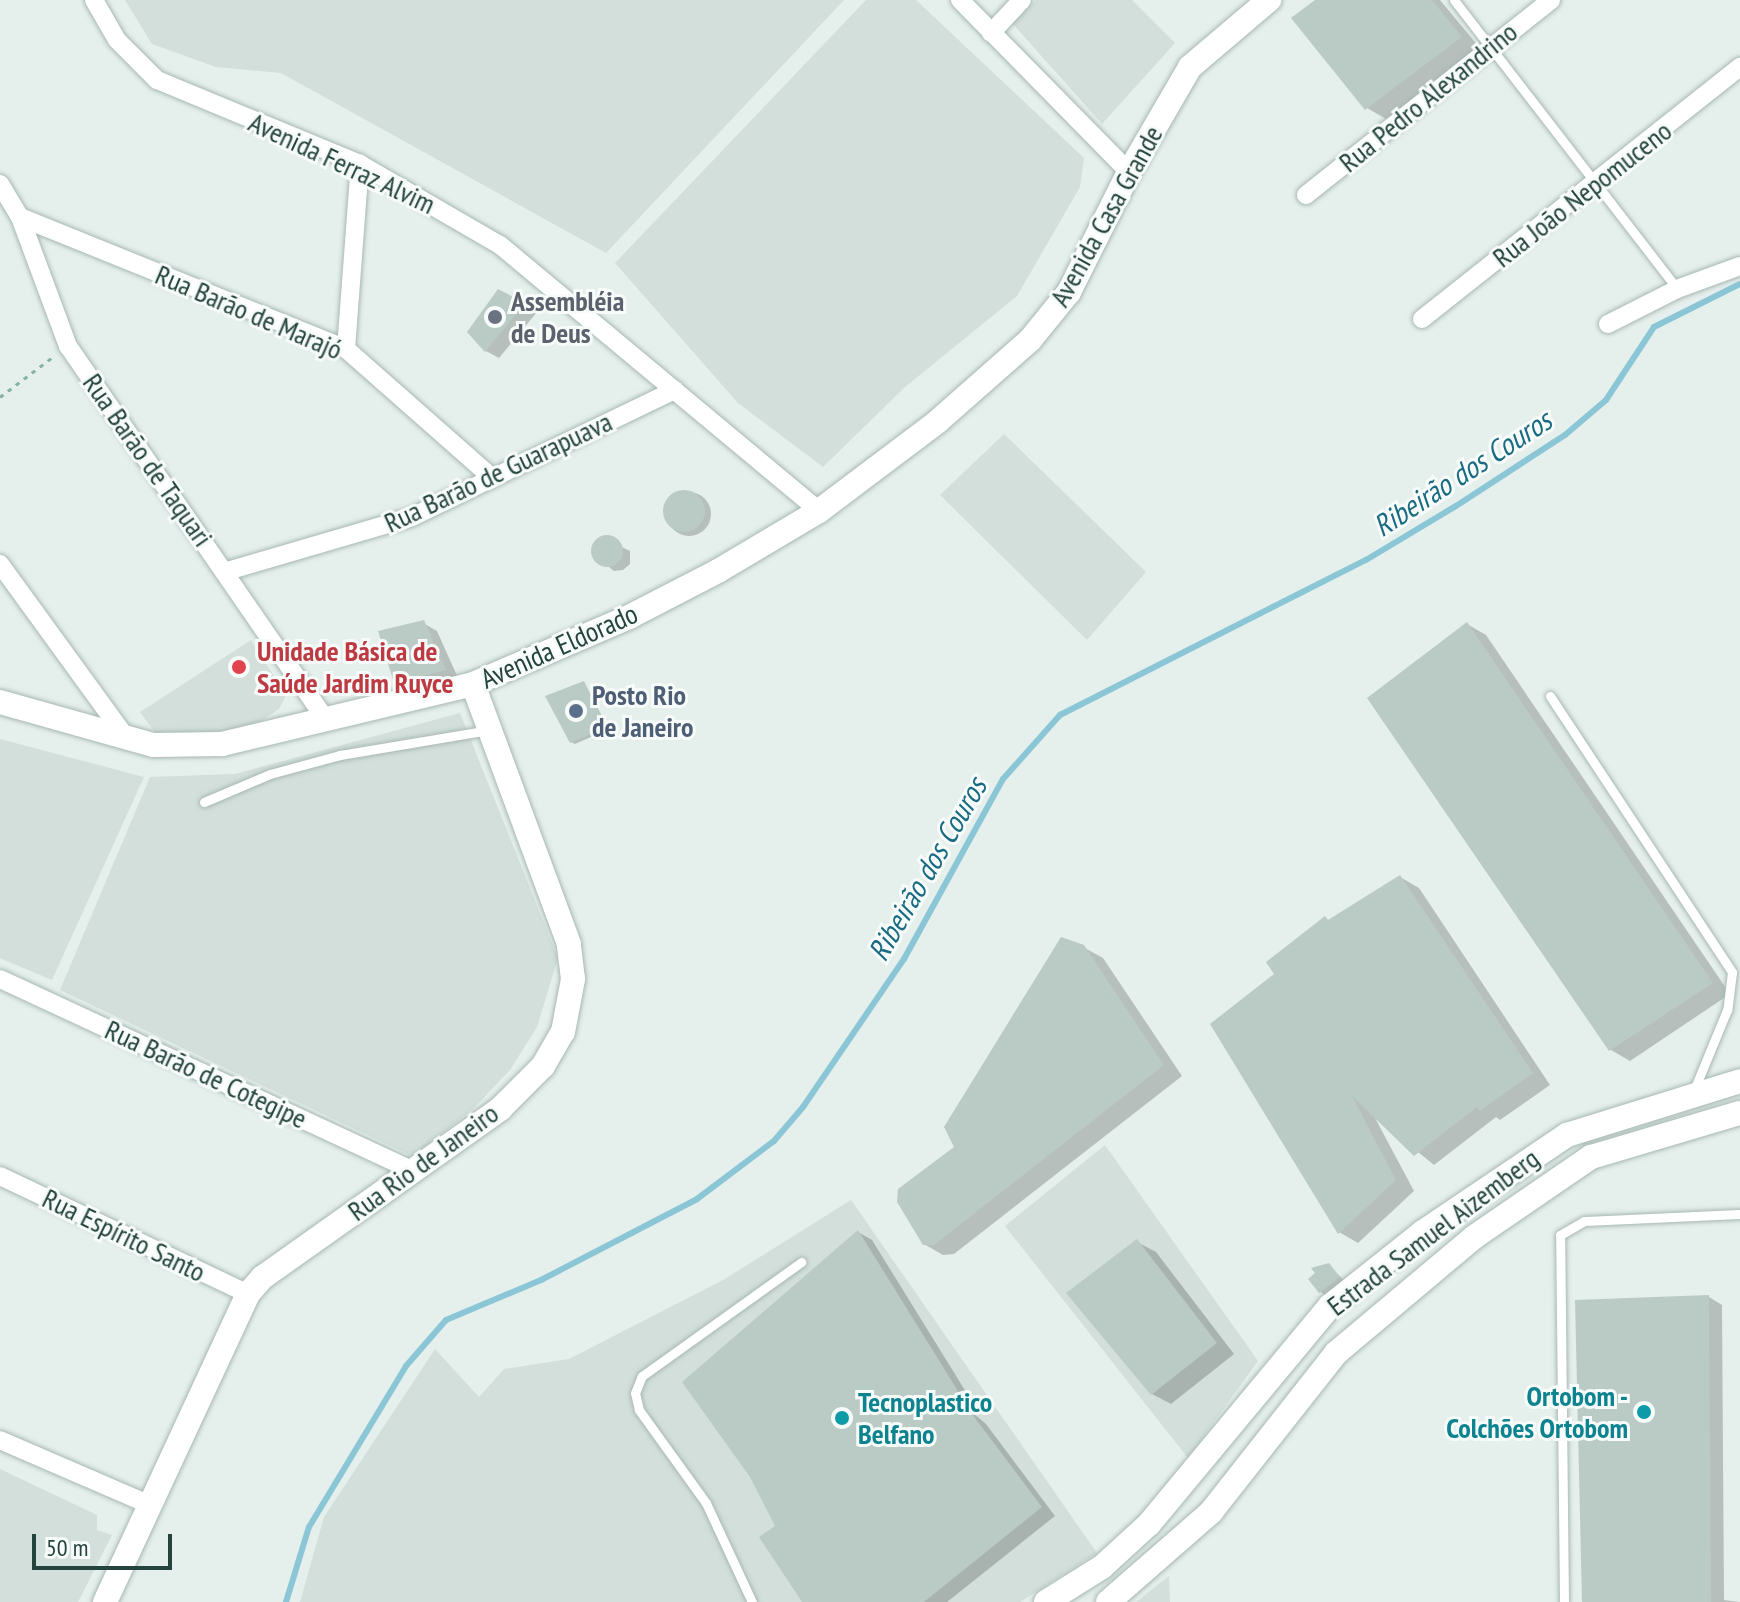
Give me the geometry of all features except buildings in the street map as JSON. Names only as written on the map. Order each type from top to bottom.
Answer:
[{"type":"main road","name":"Avenida Casa Grande","points":[[819,511],[990,379],[1043,326],[1096,244],[1129,172],[1190,67],[1269,0]]},
{"type":"main road","name":"Avenida Eldorado","points":[[0,702],[127,739],[178,747],[209,746],[326,720],[473,684],[639,612],[819,511]]},
{"type":"main road","name":"Rua Rio de Janeiro","points":[[105,1602],[248,1294],[263,1277],[500,1109],[543,1066],[571,1010],[569,944],[473,684]]},
{"type":"main road","name":"Estrada Samuel Aizemberg","points":[[1046,1602],[1102,1567],[1149,1524],[1330,1306],[1391,1257],[1524,1160],[1567,1135],[1693,1093],[1740,1081]]},
{"type":"main road","name":"Estrada Samuel Aizemberg","points":[[1108,1602],[1211,1512],[1336,1353],[1474,1237],[1591,1157],[1740,1113]]},
{"type":"street","name":"Avenida Ferraz Alvim","points":[[94,0],[117,40],[157,80],[360,164],[500,245],[819,511]]},
{"type":"street","points":[[960,0],[1129,172]]},
{"type":"street","points":[[991,33],[1022,0]]},
{"type":"street","name":"Rua Pedro Alexandrino","points":[[1306,195],[1551,0]]},
{"type":"street","name":"Rua João Nepomuceno","points":[[1422,319],[1595,185],[1740,67]]},
{"type":"street","points":[[346,349],[360,164]]},
{"type":"street","name":"Rua Barão de Taquari","points":[[0,184],[20,217],[68,346],[227,571],[326,720]]},
{"type":"street","name":"Rua Barão de Marajó","points":[[20,217],[346,349],[491,477]]},
{"type":"street","points":[[1608,324],[1677,289],[1740,266]]},
{"type":"street","name":"Rua Barão de Guarapuava","points":[[227,571],[412,517],[675,390]]},
{"type":"street","points":[[0,564],[127,739]]},
{"type":"street","name":"Rua Barão de Cotegipe","points":[[0,979],[412,1170]]},
{"type":"street","name":"Rua Espírito Santo","points":[[0,1176],[248,1294]]},
{"type":"street","points":[[0,1440],[150,1505]]},
{"type":"lane","points":[[1454,0],[1677,289]]},
{"type":"lane","points":[[1550,696],[1725,955],[1732,972],[1727,1010],[1693,1093]]},
{"type":"lane","points":[[204,802],[270,774],[340,755],[490,730]]},
{"type":"lane","points":[[1564,1602],[1560,1235],[1584,1221],[1740,1214]]},
{"type":"lane","points":[[752,1602],[706,1503],[639,1410],[635,1393],[642,1376],[801,1262]]},
{"type":"path","points":[[0,397],[68,346]]},
{"type":"shaded area","points":[[125,0],[844,0],[606,253],[281,73],[216,67],[152,44]]},
{"type":"shaded area","points":[[866,0],[916,0],[1084,158],[1080,187],[1017,296],[905,387],[823,467],[738,403],[615,263]]},
{"type":"shaded area","points":[[1036,0],[1132,0],[1175,43],[1102,124],[1011,22]]},
{"type":"shaded area","points":[[1004,434],[1146,572],[1087,640],[940,495]]},
{"type":"shaded area","name":"Unidade Básica de Saúde Jardim Ruyce","points":[[251,640],[286,695],[279,709],[257,724],[162,742],[140,712]]},
{"type":"shaded area","points":[[460,713],[558,958],[537,1027],[510,1070],[473,1109],[412,1156],[60,990],[150,777],[235,774]]},
{"type":"shaded area","points":[[0,739],[144,777],[52,980],[0,958]]},
{"type":"shaded area","points":[[1105,1145],[1258,1361],[1188,1458],[1005,1226]]},
{"type":"shaded area","points":[[851,1200],[1097,1553],[1020,1602],[300,1602],[324,1517],[435,1349],[479,1397],[504,1369],[569,1359],[723,1280]]},
{"type":"shaded area","points":[[0,1469],[97,1515],[97,1530],[112,1535],[78,1602],[0,1602]]},
{"type":"shaded area","points":[[1169,1576],[1170,1602],[1136,1602]]},
{"type":"waterway","name":"Ribeirão dos Couros","points":[[286,1602],[309,1527],[406,1366],[446,1320],[541,1280],[697,1199],[774,1141],[803,1107],[904,959],[1003,779],[1060,715],[1366,560],[1456,506],[1565,435],[1606,400],[1654,327],[1740,284]]},
{"type":"place","name":"Assembléia de Deus","points":[[495,317]]},
{"type":"place","name":"Unidade Básica de Saúde Jardim Ruyce","points":[[239,667]]},
{"type":"place","name":"Posto Rio de Janeiro","points":[[576,711]]},
{"type":"place","name":"Ortobom - Colchões Ortobom","points":[[1644,1412]]},
{"type":"place","name":"Tecnoplastico Belfano","points":[[842,1418]]}]
